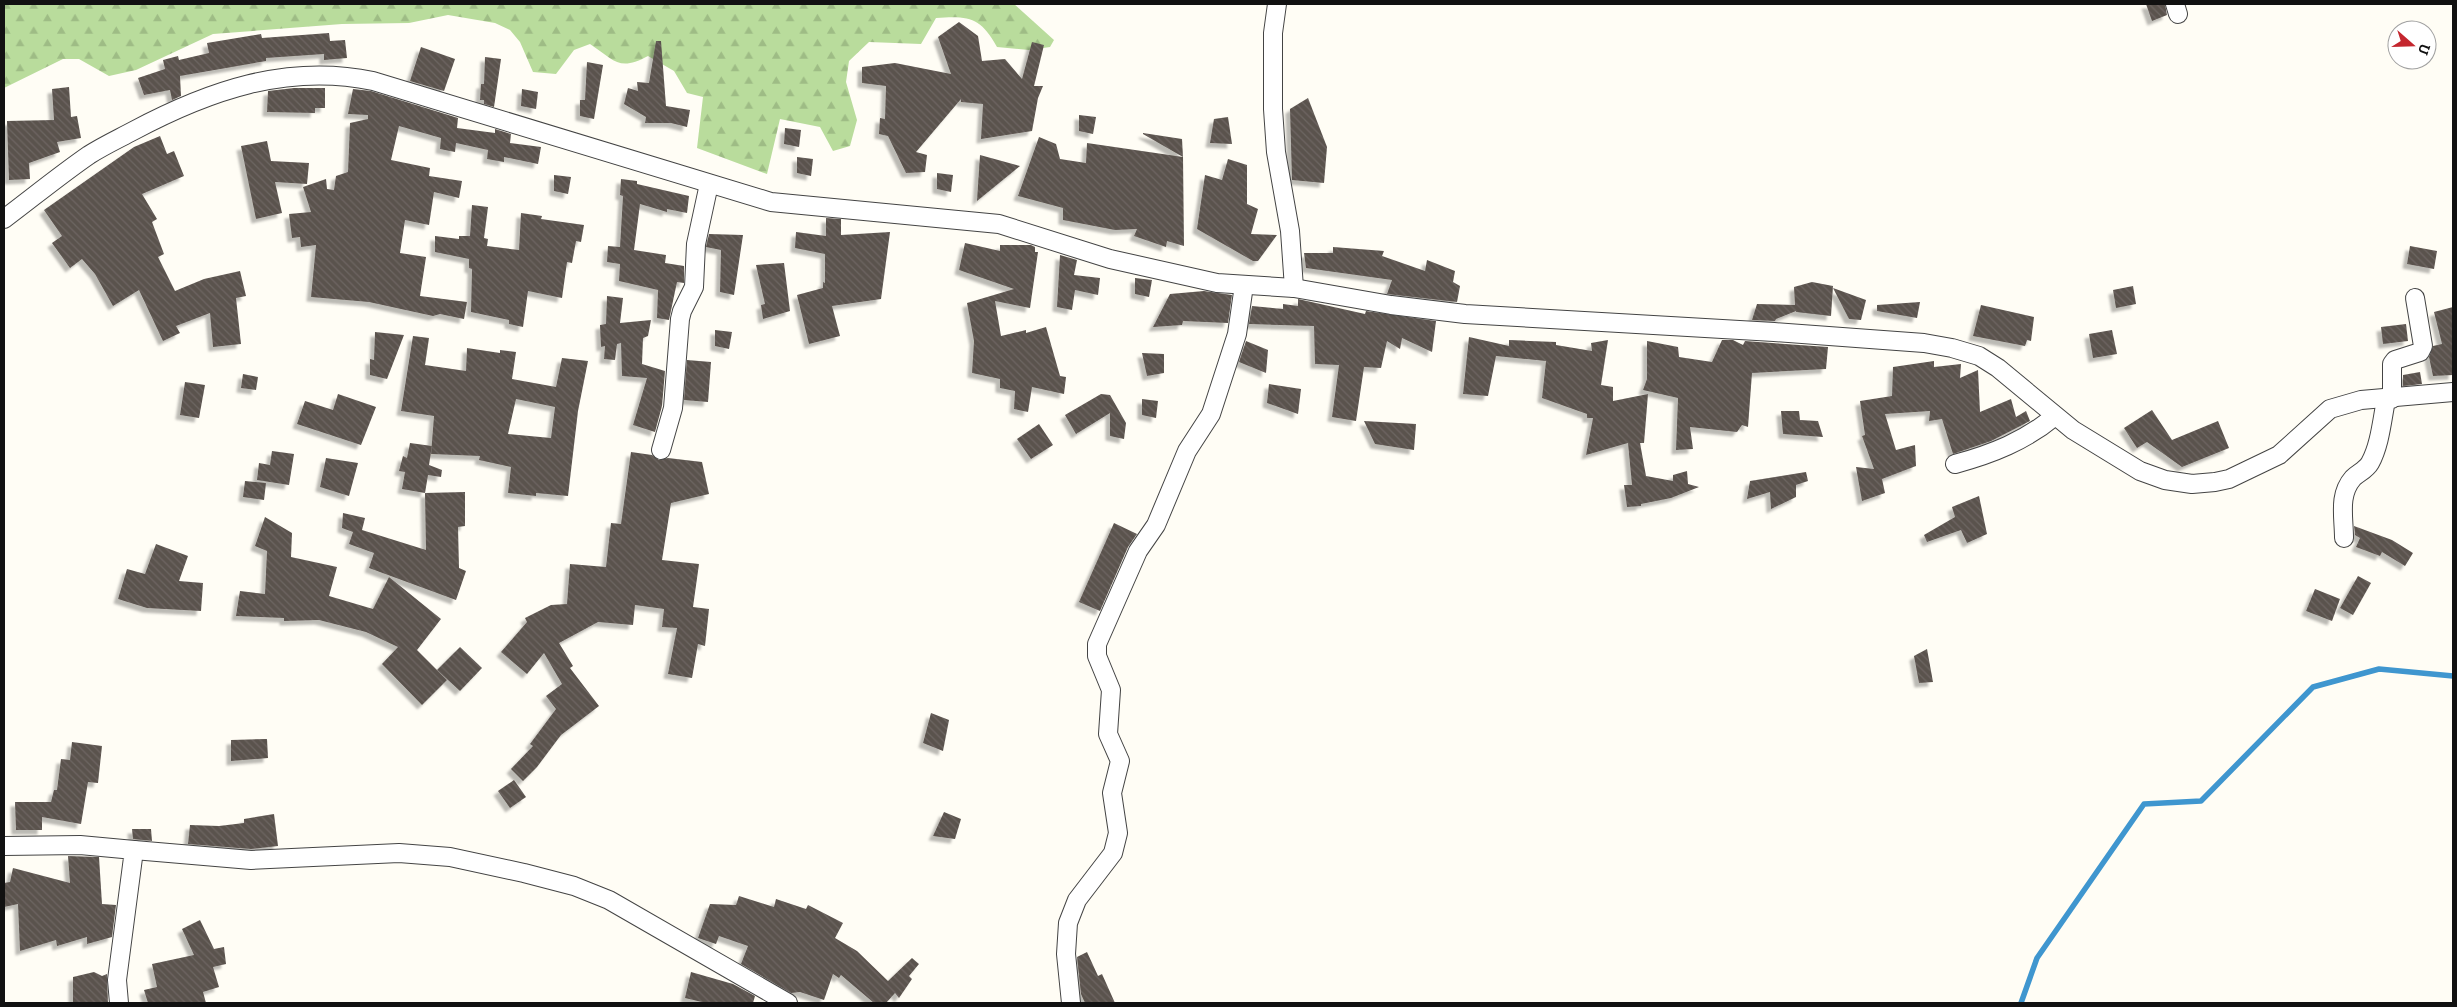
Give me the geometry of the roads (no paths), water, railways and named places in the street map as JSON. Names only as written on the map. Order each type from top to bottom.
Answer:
[{"type":"street","points":[[1277,4],[1273,33],[1273,110],[1278,165],[1290,231],[1294,288]]},
{"type":"street","points":[[4,219],[91,154],[161,116],[239,85],[295,76],[344,75],[373,81],[561,136],[771,202],[999,224],[1110,259],[1217,283],[1294,288],[1391,305],[1465,314],[1924,343],[1979,356],[1998,368],[2073,430],[2140,472],[2165,480],[2192,484],[2228,479],[2279,455],[2330,408],[2361,400],[2387,399],[2451,388]]},
{"type":"street","points":[[660,450],[673,408],[680,320],[682,311],[694,288],[696,244],[710,184]]},
{"type":"street","points":[[1071,1003],[1066,954],[1068,923],[1076,900],[1113,852],[1118,833],[1112,793],[1120,761],[1108,734],[1111,690],[1097,656],[1097,644],[1138,551],[1156,525],[1187,451],[1211,414],[1237,334],[1244,285]]},
{"type":"street","points":[[2344,538],[2342,504],[2346,489],[2354,478],[2370,463],[2379,437],[2392,364],[2394,360],[2420,352],[2423,346],[2416,298]]},
{"type":"street","points":[[1955,464],[1990,455],[2012,445],[2040,428],[2055,416]]},
{"type":"street","points":[[4,846],[80,845],[251,860],[399,853],[450,857],[574,886],[609,900],[788,1003]]},
{"type":"street","points":[[119,1003],[118,980],[134,850]]},
{"type":"waterway","points":[[2021,1003],[2037,958],[2144,804],[2201,801],[2313,687],[2379,669],[2453,676]]}]
